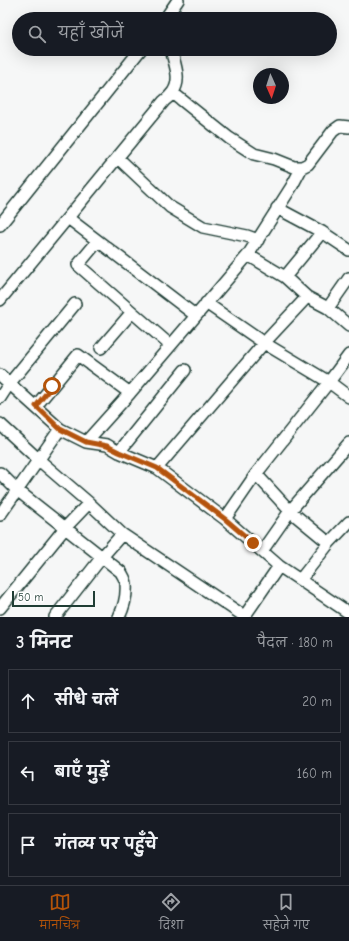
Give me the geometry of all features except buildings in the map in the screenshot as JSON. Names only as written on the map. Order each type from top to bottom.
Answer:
[{"type":"street","points":[[170,12],[178,0]]},
{"type":"street","points":[[0,225],[135,56]]},
{"type":"street","points":[[0,300],[173,93],[178,82],[173,56]]},
{"type":"street","points":[[173,93],[229,138],[254,154],[274,159],[294,167],[302,167],[308,164],[333,131],[340,126],[349,127]]},
{"type":"street","points":[[118,158],[170,207],[203,227],[247,236],[258,240]]},
{"type":"street","points":[[86,442],[248,255],[292,186],[302,167]]},
{"type":"street","points":[[277,208],[322,232],[349,250]]},
{"type":"street","points":[[68,218],[195,315]]},
{"type":"street","points":[[285,277],[322,232]]},
{"type":"street","points":[[98,241],[78,265],[170,345]]},
{"type":"street","points":[[248,255],[285,277],[307,297],[328,308],[349,326]]},
{"type":"street","points":[[328,308],[349,278]]},
{"type":"street","points":[[157,468],[264,344],[307,297]]},
{"type":"street","points":[[206,303],[264,344],[329,382],[349,397]]},
{"type":"street","points":[[0,398],[9,384],[75,304]]},
{"type":"street","points":[[101,348],[132,312]]},
{"type":"street","points":[[225,519],[256,474],[329,382],[349,354]]},
{"type":"street","points":[[36,406],[78,355],[130,393]]},
{"type":"street","points":[[119,452],[185,370]]},
{"type":"street","points":[[0,375],[60,429],[86,442],[107,446],[157,468],[225,519],[279,566],[349,612]]},
{"type":"street","points":[[0,424],[122,534],[248,616],[279,566]]},
{"type":"street","points":[[0,515],[60,429]]},
{"type":"street","points":[[262,551],[290,511],[349,443]]},
{"type":"street","points":[[0,473],[17,490],[121,572],[126,583],[125,597],[119,617]]},
{"type":"street","points":[[256,474],[290,511],[329,543]]},
{"type":"street","points":[[0,608],[65,528],[89,503]]},
{"type":"street","points":[[300,580],[329,543],[349,522]]},
{"type":"street","points":[[55,617],[122,534]]},
{"type":"route","points":[[52,386],[36,406],[60,429],[86,442],[107,446],[157,468],[225,519],[253,543]]}]
